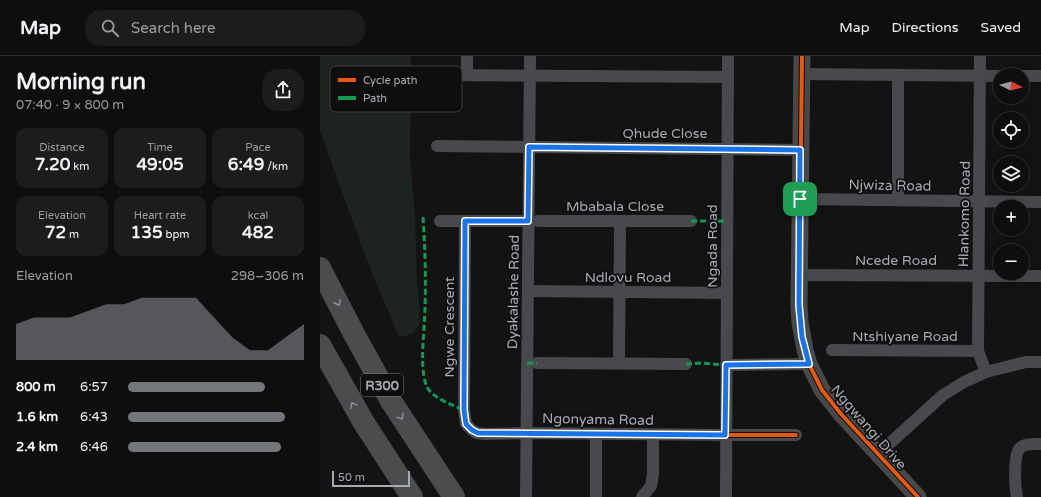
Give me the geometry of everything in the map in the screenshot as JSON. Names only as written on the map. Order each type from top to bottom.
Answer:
[{"type":"highway","name":"R300","points":[[320,268],[391,401],[454,497]]},
{"type":"highway","name":"R300","points":[[320,345],[364,423],[412,497]]},
{"type":"street","points":[[467,56],[467,75]]},
{"type":"street","name":"Dyakalashe Road","points":[[526,497],[528,291],[533,221],[529,147],[530,56]]},
{"type":"street","name":"Ngada Road","points":[[726,497],[725,435],[728,56]]},
{"type":"street","name":"Ngqwangi Drive","points":[[802,56],[799,275],[800,322],[805,350],[809,364],[829,401],[918,497]]},
{"type":"street","name":"Hlankomo Road","points":[[980,56],[978,351],[986,372]]},
{"type":"street","points":[[801,74],[993,76]]},
{"type":"street","points":[[462,75],[728,77]]},
{"type":"street","points":[[898,75],[898,200]]},
{"type":"street","points":[[1029,76],[1041,76]]},
{"type":"street","name":"Qhude Close","points":[[437,146],[800,150]]},
{"type":"street","name":"Njwiza Road","points":[[800,199],[1041,202]]},
{"type":"street","points":[[440,221],[533,221]]},
{"type":"street","name":"Ngwe Crescent","points":[[465,221],[464,410],[466,424],[472,430]]},
{"type":"street","name":"Mbabala Close","points":[[533,221],[691,221]]},
{"type":"street","points":[[619,363],[620,222]]},
{"type":"street","name":"Ncede Road","points":[[799,275],[1041,276]]},
{"type":"street","name":"Ndlovu Road","points":[[528,291],[727,292]]},
{"type":"street","name":"Ntshiyane Road","points":[[832,350],[978,351]]},
{"type":"street","points":[[878,454],[943,395],[964,382],[986,372],[1026,362],[1041,362]]},
{"type":"street","points":[[537,363],[686,364]]},
{"type":"street","points":[[726,365],[809,364]]},
{"type":"street","name":"Ngonyama Road","points":[[472,430],[485,434],[796,435]]},
{"type":"street","points":[[596,434],[596,497]]},
{"type":"street","points":[[642,497],[651,486],[653,474],[653,435]]},
{"type":"street","points":[[1017,497],[1015,459],[1017,452],[1025,445],[1041,444]]},
{"type":"shaded area","points":[[320,56],[411,56],[411,66],[330,66],[330,112],[410,112],[410,159],[415,216],[417,282],[420,311],[419,325],[413,333],[404,337],[398,335],[366,258],[320,131]]},
{"type":"marked path","points":[[423,217],[425,250],[424,377],[426,385],[432,394],[464,410]]},
{"type":"marked path","points":[[691,221],[727,221]]},
{"type":"marked path","points":[[527,363],[537,363]]},
{"type":"marked path","points":[[686,364],[702,363],[726,365]]},
{"type":"cycle path","points":[[802,56],[799,305],[800,322],[805,350],[809,364],[822,390],[841,414],[918,497]]},
{"type":"cycle path","points":[[465,221],[464,410],[466,424],[472,430],[477,433],[485,434],[796,435]]},
{"type":"route","points":[[529,147],[800,150],[800,199],[799,305],[800,322],[809,364],[726,365],[725,435],[485,434],[472,430],[466,424],[464,418],[465,221],[528,221],[529,147]]}]
